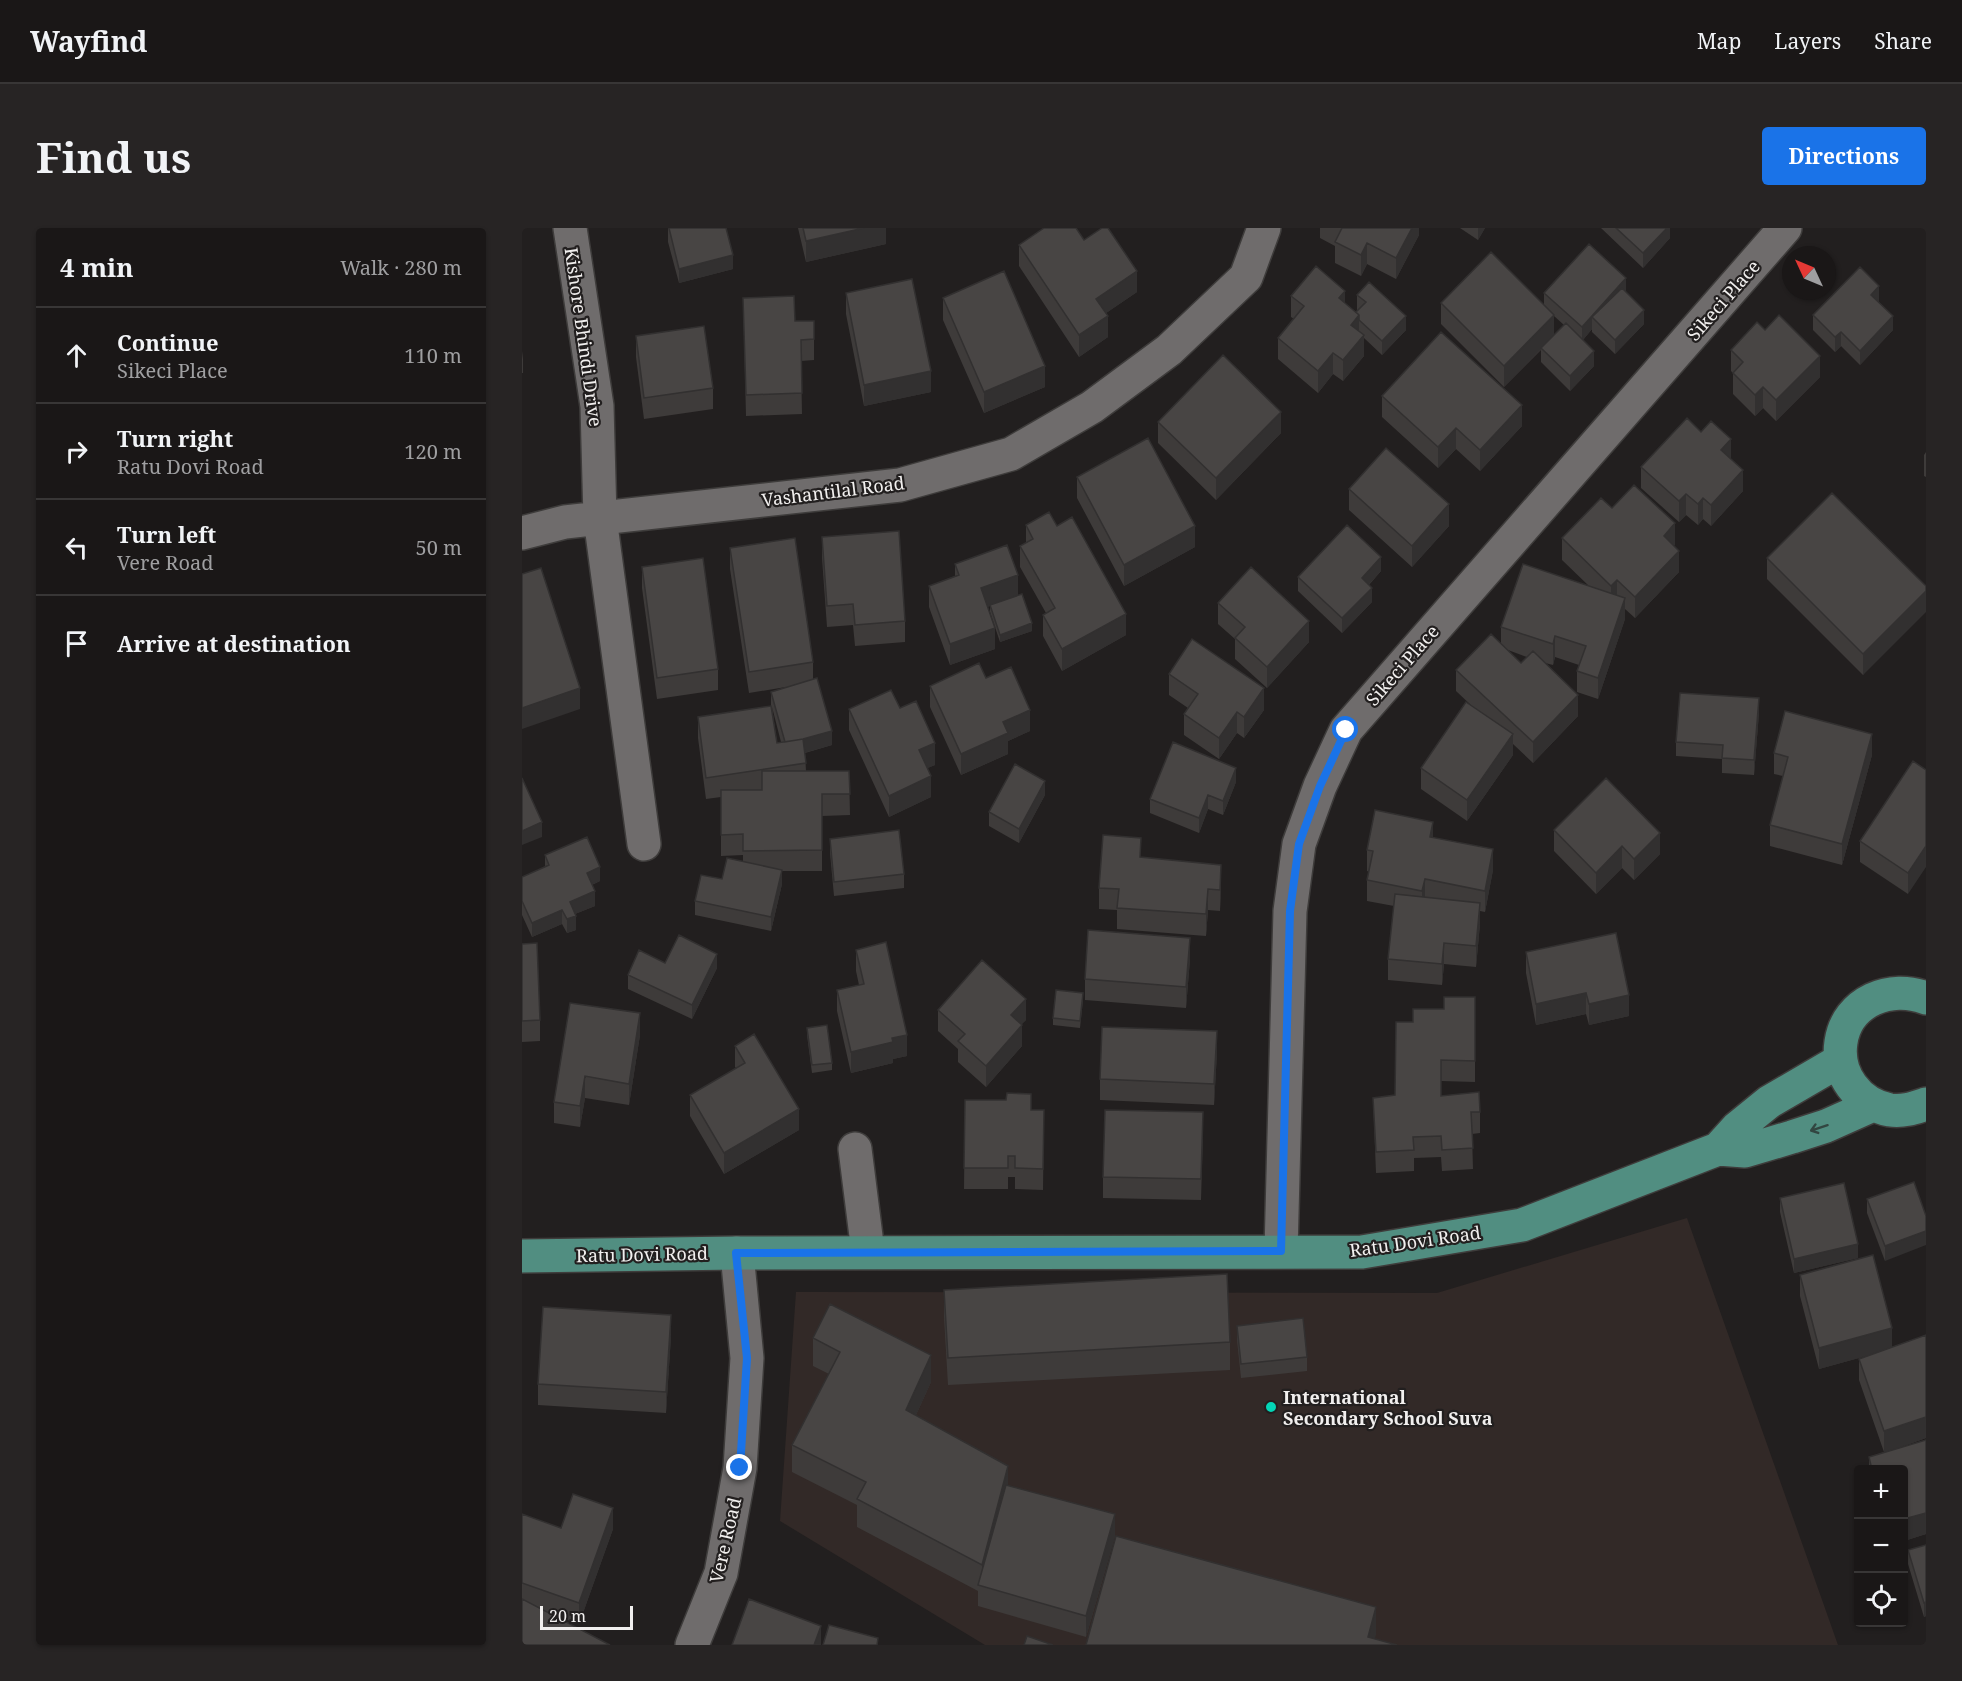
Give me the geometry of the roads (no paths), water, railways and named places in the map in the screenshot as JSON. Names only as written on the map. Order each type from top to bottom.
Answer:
[{"type":"main road","points":[[1921,988],[1892,992],[1874,998],[1858,1008],[1847,1023],[1841,1041],[1841,1060],[1846,1078],[1857,1093],[1873,1105],[1891,1110],[1921,1113]]},
{"type":"main road","name":"Ratu Dovi Road","points":[[1718,1149],[1737,1128],[1769,1102],[1841,1060]]},
{"type":"main road","name":"Ratu Dovi Road","points":[[522,1256],[868,1252],[1362,1252],[1522,1225],[1718,1149],[1744,1150],[1783,1140],[1826,1126],[1873,1105]]},
{"type":"street","name":"Kishore Bhindi Drive","points":[[570,228],[597,406],[600,518],[644,844]]},
{"type":"street","name":"Vashantilal Road","points":[[522,533],[565,522],[900,485],[1011,454],[1092,407],[1169,350],[1246,277],[1264,228]]},
{"type":"street","name":"Sikeci Place","points":[[1281,1251],[1290,911],[1299,844],[1320,786],[1346,730],[1785,228]]},
{"type":"street","points":[[855,1149],[868,1252]]},
{"type":"street","name":"Vere Road","points":[[692,1645],[721,1573],[740,1468],[747,1358],[736,1253]]},
{"type":"place","name":"International Secondary School Suva","points":[[1271,1407]]}]
